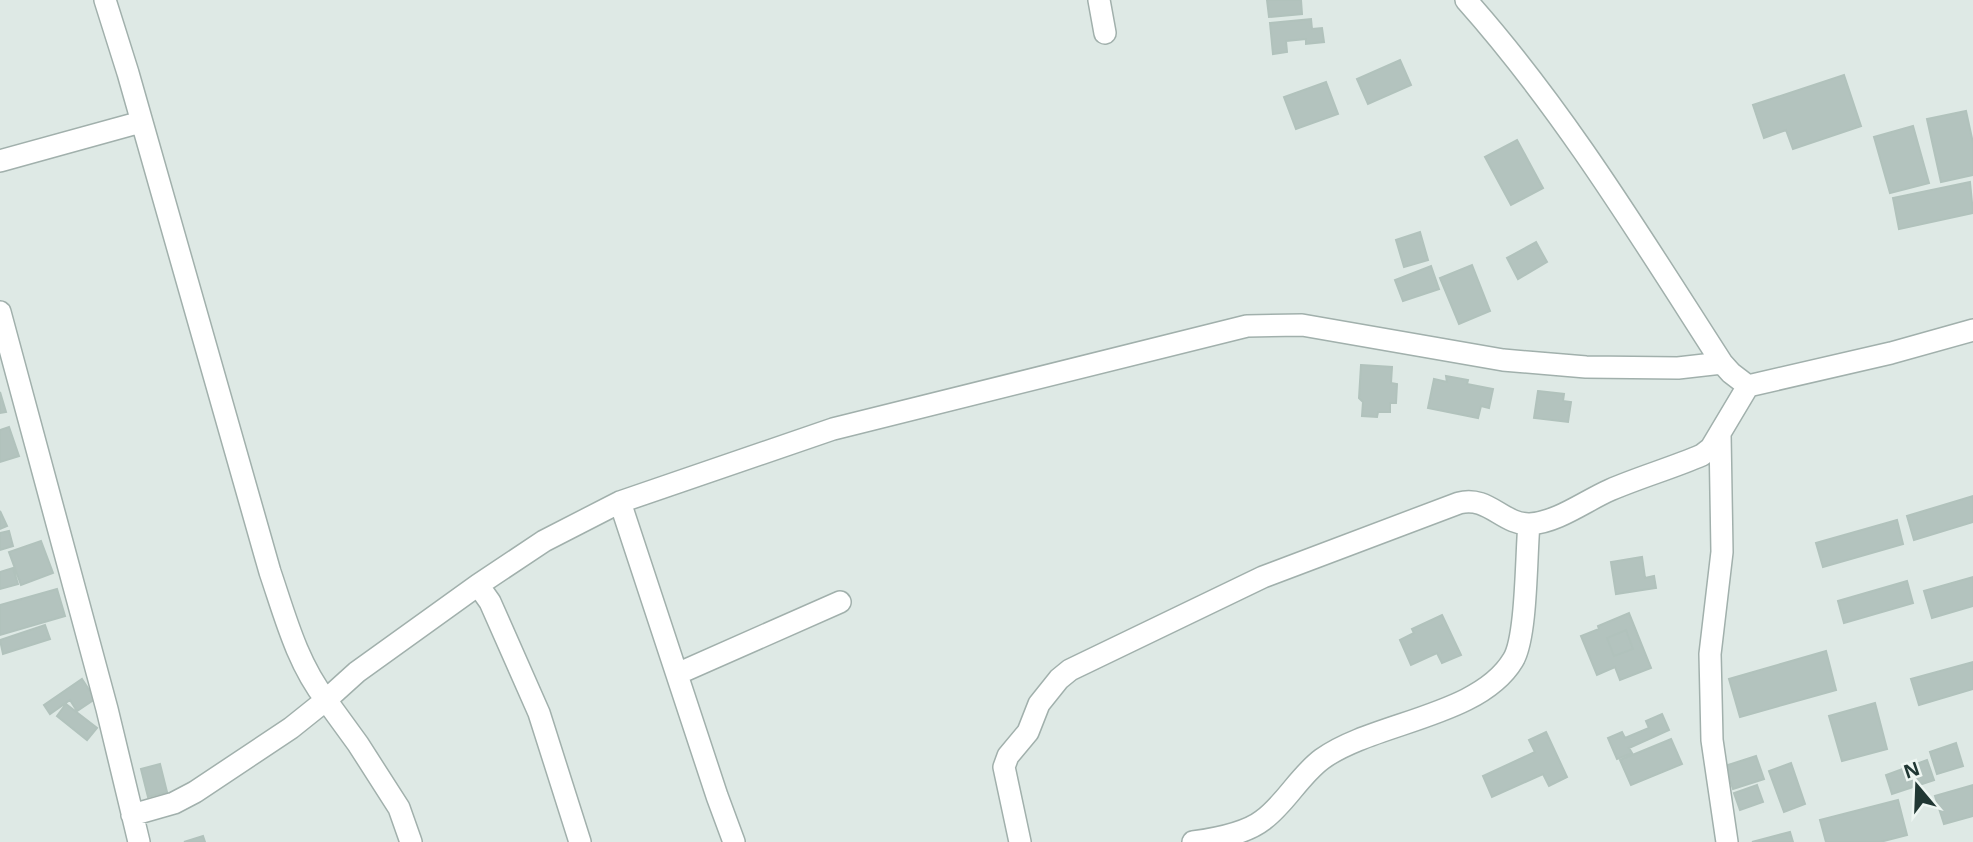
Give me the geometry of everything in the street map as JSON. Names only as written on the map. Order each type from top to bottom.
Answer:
[{"type":"street","points":[[105,0],[270,572],[297,650],[309,677],[347,728],[399,808],[411,842]]},
{"type":"street","points":[[1099,0],[1105,33]]},
{"type":"street","points":[[1465,0],[1494,32],[1566,128],[1722,363],[1748,386]]},
{"type":"street","points":[[0,161],[141,122]]},
{"type":"street","points":[[0,312],[107,709],[139,842]]},
{"type":"street","points":[[132,815],[174,803],[195,792],[291,728],[356,672],[544,541],[620,502],[833,429],[1267,323],[1302,325],[1503,360],[1642,369],[1722,363]]},
{"type":"street","points":[[1020,842],[1004,767],[1008,756],[1028,732],[1039,705],[1070,670],[1263,578],[1459,503],[1483,503],[1512,521],[1529,524],[1564,513],[1609,490],[1702,455],[1711,448],[1748,386],[1891,354],[1973,330]]},
{"type":"street","points":[[1720,434],[1722,552],[1710,666],[1712,740],[1727,842]]},
{"type":"street","points":[[620,502],[734,842]]},
{"type":"street","points":[[1193,842],[1256,825],[1274,810],[1300,778],[1323,759],[1345,747],[1450,707],[1475,695],[1503,674],[1515,659],[1521,639],[1529,524]]},
{"type":"street","points":[[478,585],[490,602],[539,713],[580,842]]},
{"type":"street","points":[[677,674],[840,602]]},
{"type":"building","points":[[1267,0],[1301,0],[1302,14],[1269,17]]},
{"type":"building","points":[[1311,19],[1312,29],[1322,28],[1324,42],[1306,44],[1306,39],[1286,41],[1287,52],[1273,54],[1270,23]]},
{"type":"building","points":[[1400,60],[1411,85],[1368,104],[1357,79]]},
{"type":"building","points":[[1844,75],[1861,126],[1793,149],[1786,130],[1764,138],[1753,105]]},
{"type":"building","points":[[1326,82],[1338,114],[1296,129],[1284,97]]},
{"type":"building","points":[[1966,111],[1973,143],[1973,175],[1941,182],[1927,119]]},
{"type":"building","points":[[1913,126],[1929,183],[1890,193],[1874,137]]},
{"type":"building","points":[[1517,140],[1543,188],[1511,205],[1485,157]]},
{"type":"building","points":[[1970,182],[1973,213],[1899,229],[1893,198]]},
{"type":"building","points":[[1420,232],[1428,260],[1404,267],[1396,240]]},
{"type":"building","points":[[1536,242],[1547,262],[1518,279],[1507,258]]},
{"type":"building","points":[[1472,265],[1490,311],[1459,324],[1440,278]]},
{"type":"building","points":[[1431,266],[1439,289],[1403,301],[1395,280]]},
{"type":"building","points":[[1361,365],[1392,367],[1391,383],[1397,384],[1396,403],[1390,403],[1390,412],[1378,412],[1377,417],[1362,416],[1363,402],[1359,398]]},
{"type":"building","points":[[1446,376],[1468,380],[1467,384],[1493,389],[1489,408],[1481,406],[1478,418],[1428,408],[1434,379],[1447,382]]},
{"type":"building","points":[[1538,391],[1564,394],[1563,401],[1571,402],[1568,422],[1534,418]]},
{"type":"building","points":[[0,392],[6,412],[0,413]]},
{"type":"building","points":[[9,427],[19,456],[0,462],[0,430]]},
{"type":"building","points":[[1973,496],[1973,522],[1914,540],[1907,516]]},
{"type":"building","points":[[0,511],[7,526],[0,529]]},
{"type":"building","points":[[1897,520],[1903,544],[1823,567],[1816,543]]},
{"type":"building","points":[[9,531],[13,546],[0,550],[0,533]]},
{"type":"building","points":[[41,541],[53,573],[21,585],[9,552]]},
{"type":"building","points":[[1642,557],[1645,578],[1654,576],[1656,588],[1616,594],[1611,562]]},
{"type":"building","points":[[13,568],[18,584],[0,589],[0,572]]},
{"type":"building","points":[[1973,577],[1973,606],[1932,618],[1924,591]]},
{"type":"building","points":[[1907,581],[1913,603],[1844,623],[1838,601]]},
{"type":"building","points":[[57,589],[65,616],[0,635],[0,605]]},
{"type":"building","points":[[1629,613],[1651,668],[1620,680],[1615,667],[1597,675],[1581,636],[1599,629],[1598,626]],"holes":[[[1626,630],[1633,649],[1614,656],[1607,638]]]},
{"type":"building","points":[[1442,615],[1461,655],[1442,663],[1437,653],[1411,665],[1400,640],[1414,633],[1412,629]]},
{"type":"building","points":[[45,625],[50,639],[3,654],[0,640]]},
{"type":"building","points":[[1626,630],[1633,649],[1614,656],[1607,638]]},
{"type":"building","points":[[1826,651],[1836,690],[1740,717],[1729,679]]},
{"type":"building","points":[[1973,662],[1973,689],[1919,705],[1911,679]]},
{"type":"building","points":[[82,679],[95,699],[77,711],[70,700],[50,714],[44,705]]},
{"type":"building","points":[[1875,703],[1887,749],[1842,761],[1829,716]]},
{"type":"building","points":[[66,704],[97,728],[87,740],[57,716]]},
{"type":"building","points":[[1662,714],[1669,730],[1629,748],[1632,753],[1617,759],[1608,738],[1622,732],[1625,738],[1649,728],[1646,721]]},
{"type":"building","points":[[1546,732],[1567,777],[1549,786],[1543,774],[1492,797],[1483,776],[1535,752],[1529,740]]},
{"type":"building","points":[[1671,739],[1682,764],[1631,785],[1620,760]]},
{"type":"building","points":[[1956,743],[1963,766],[1937,774],[1930,752]]},
{"type":"building","points":[[1756,756],[1764,779],[1733,789],[1725,766]]},
{"type":"building","points":[[1927,760],[1934,780],[1892,794],[1886,775]]},
{"type":"building","points":[[1791,763],[1805,804],[1784,812],[1769,771]]},
{"type":"building","points":[[160,764],[167,792],[148,797],[141,769]]},
{"type":"building","points":[[1757,785],[1763,802],[1740,810],[1734,793]]},
{"type":"building","points":[[1973,785],[1973,816],[1944,824],[1935,796]]},
{"type":"building","points":[[1898,800],[1907,835],[1880,842],[1826,842],[1820,820]]},
{"type":"building","points":[[1790,832],[1793,842],[1752,842]]},
{"type":"building","points":[[203,836],[205,842],[184,842]]}]
